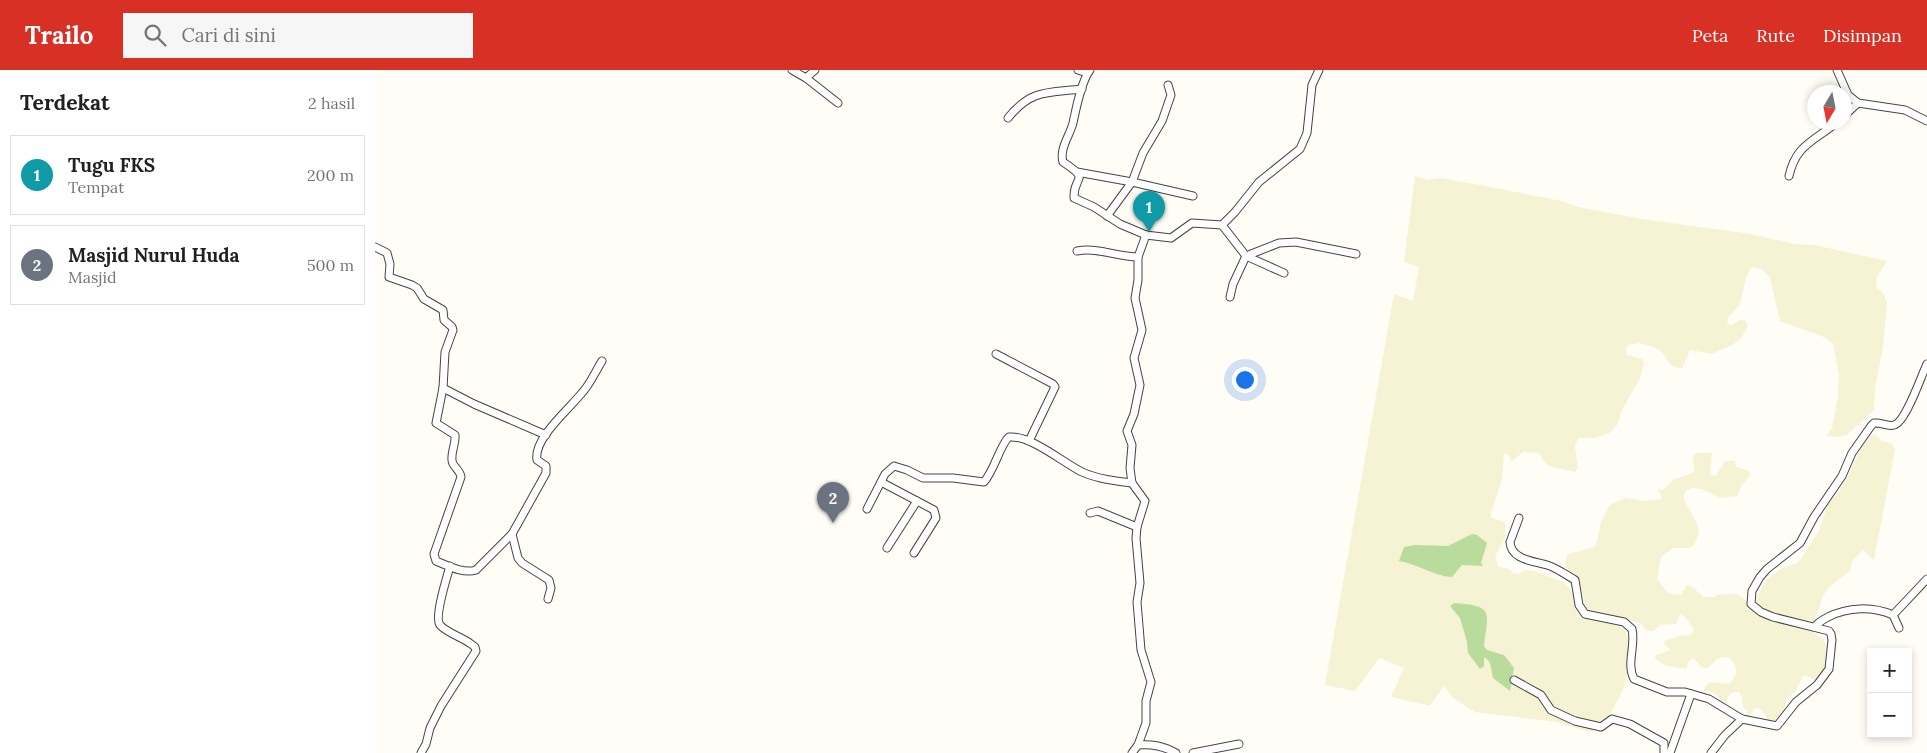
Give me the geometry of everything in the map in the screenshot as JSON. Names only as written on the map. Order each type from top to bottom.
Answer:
[{"type":"street","points":[[792,70],[806,78],[838,103]]},
{"type":"street","points":[[806,78],[815,70]]},
{"type":"street","points":[[1078,70],[1089,72],[1077,102],[1073,123],[1062,156],[1063,162],[1077,172],[1193,196]]},
{"type":"street","points":[[1222,225],[1259,182],[1300,149],[1307,133],[1312,85],[1319,70]]},
{"type":"street","points":[[1837,70],[1848,95],[1858,103],[1905,110],[1927,121]]},
{"type":"street","points":[[1107,216],[1132,182],[1143,153],[1168,108],[1171,95],[1168,85]]},
{"type":"street","points":[[1008,118],[1018,105],[1027,98],[1038,94],[1082,89]]},
{"type":"street","points":[[1852,109],[1858,103]]},
{"type":"street","points":[[1789,176],[1794,158],[1799,151],[1827,130]]},
{"type":"street","points":[[1077,172],[1079,181],[1074,198],[1094,207],[1107,216],[1146,235],[1171,238],[1192,223],[1222,225],[1246,256],[1284,273]]},
{"type":"street","points":[[1132,753],[1138,745],[1146,723],[1146,701],[1151,682],[1141,650],[1137,602],[1140,583],[1136,538],[1137,527],[1145,501],[1131,483],[1132,445],[1127,431],[1134,414],[1140,385],[1134,358],[1143,334],[1135,302],[1138,280],[1138,257],[1146,235]]},
{"type":"street","points":[[1230,297],[1233,284],[1246,256],[1279,243],[1296,242],[1356,254]]},
{"type":"street","points":[[375,247],[387,253],[390,264],[389,277],[417,288],[424,299],[443,310],[444,320],[452,327],[443,363],[443,388],[436,423],[455,435],[451,459],[454,466],[459,470],[461,477],[434,554],[436,561],[468,571],[476,570],[512,534],[546,473],[546,466],[537,460],[546,434],[556,420],[582,394],[602,361]]},
{"type":"street","points":[[1077,251],[1098,249],[1116,256],[1138,257]]},
{"type":"street","points":[[996,354],[1053,384],[1055,387],[1029,441]]},
{"type":"street","points":[[1519,518],[1509,542],[1510,546],[1519,556],[1527,561],[1548,565],[1575,580],[1579,605],[1585,614],[1624,622],[1633,629],[1630,668],[1634,679],[1667,692],[1691,694],[1709,699],[1742,719],[1777,726],[1796,702],[1811,691],[1826,674],[1831,665],[1831,634],[1829,631],[1815,627],[1773,618],[1754,608],[1751,604],[1751,599],[1755,585],[1767,570],[1800,543],[1814,517],[1843,476],[1852,453],[1871,426],[1874,423],[1892,426],[1900,422],[1927,364]]},
{"type":"street","points":[[443,388],[474,404],[546,434]]},
{"type":"street","points":[[867,508],[891,467],[897,466],[923,478],[953,478],[984,482],[1006,439],[1014,437],[1029,441],[1084,472],[1102,478],[1131,483]]},
{"type":"street","points":[[881,482],[934,510],[936,513],[936,518],[914,553]]},
{"type":"street","points":[[887,548],[917,501]]},
{"type":"street","points":[[1091,512],[1098,511],[1137,527]]},
{"type":"street","points":[[512,534],[518,558],[522,563],[549,580],[551,588],[548,599]]},
{"type":"street","points":[[421,753],[430,728],[441,706],[476,651],[475,647],[443,628],[439,622],[439,614],[450,566]]},
{"type":"street","points":[[1893,614],[1927,579]]},
{"type":"street","points":[[1815,627],[1838,612],[1852,609],[1883,610],[1893,614],[1899,628]]},
{"type":"street","points":[[1514,680],[1541,695],[1551,710],[1575,721],[1601,727],[1612,719],[1630,724],[1664,743],[1664,753]]},
{"type":"street","points":[[1670,753],[1691,694]]},
{"type":"street","points":[[1711,753],[1725,734],[1742,719]]},
{"type":"street","points":[[1138,745],[1150,744],[1161,746],[1176,753]]},
{"type":"street","points":[[1193,753],[1239,744]]},
{"type":"shaded area","points":[[1415,176],[1429,180],[1440,178],[1480,185],[1642,219],[1751,234],[1794,244],[1814,245],[1887,261],[1877,277],[1876,287],[1883,293],[1887,303],[1883,346],[1875,389],[1874,410],[1847,435],[1837,437],[1826,436],[1832,428],[1838,396],[1839,375],[1833,343],[1824,337],[1780,321],[1770,278],[1762,269],[1752,267],[1746,277],[1740,305],[1729,316],[1727,321],[1730,326],[1740,320],[1745,320],[1748,325],[1741,339],[1732,345],[1712,354],[1690,350],[1682,369],[1672,366],[1663,353],[1654,347],[1639,343],[1628,345],[1627,355],[1642,359],[1644,363],[1640,378],[1622,410],[1617,425],[1610,433],[1594,438],[1578,438],[1575,447],[1578,468],[1575,472],[1549,466],[1539,453],[1523,452],[1511,462],[1509,455],[1504,453],[1502,479],[1491,513],[1491,517],[1505,522],[1505,537],[1495,557],[1499,567],[1509,569],[1513,573],[1518,574],[1525,570],[1534,571],[1563,582],[1573,594],[1574,605],[1580,618],[1612,624],[1624,629],[1628,636],[1628,672],[1623,690],[1611,713],[1602,719],[1595,730],[1590,732],[1557,722],[1475,712],[1453,698],[1444,686],[1430,706],[1391,697],[1404,668],[1379,658],[1355,691],[1325,685],[1394,294],[1413,301],[1419,267],[1404,262]]},
{"type":"shaded area","points":[[1875,434],[1882,441],[1892,444],[1895,449],[1874,560],[1863,550],[1852,561],[1850,571],[1829,587],[1823,596],[1813,633],[1821,637],[1826,644],[1827,652],[1824,667],[1820,677],[1816,680],[1804,675],[1794,693],[1786,699],[1783,717],[1777,723],[1768,723],[1766,716],[1759,708],[1754,709],[1748,718],[1739,692],[1730,694],[1725,705],[1714,693],[1709,691],[1704,693],[1704,688],[1710,682],[1731,683],[1736,673],[1735,665],[1730,658],[1723,657],[1717,659],[1706,668],[1701,667],[1693,658],[1689,661],[1686,669],[1667,666],[1655,659],[1657,655],[1671,650],[1664,644],[1665,641],[1691,635],[1694,630],[1685,617],[1680,614],[1676,624],[1661,625],[1653,631],[1647,631],[1640,623],[1600,614],[1586,608],[1578,578],[1566,568],[1568,554],[1595,547],[1601,522],[1610,505],[1625,498],[1646,501],[1662,499],[1658,489],[1663,490],[1674,479],[1694,471],[1693,456],[1697,453],[1712,453],[1711,475],[1716,476],[1724,462],[1729,461],[1735,461],[1736,467],[1747,470],[1751,474],[1741,486],[1737,496],[1721,498],[1702,489],[1692,488],[1687,490],[1684,494],[1684,500],[1695,519],[1699,530],[1698,535],[1694,545],[1690,548],[1673,548],[1661,557],[1657,579],[1667,592],[1672,594],[1682,595],[1686,585],[1691,586],[1704,597],[1714,597],[1719,594],[1737,594],[1755,606],[1757,597],[1767,579],[1782,568],[1797,563],[1801,559],[1819,531],[1827,506],[1843,486],[1863,444],[1870,436]]},
{"type":"green space","points":[[1472,534],[1477,535],[1487,543],[1481,563],[1483,566],[1462,565],[1452,577],[1399,561],[1404,547],[1415,545],[1448,546]]},
{"type":"green space","points":[[1454,603],[1476,606],[1482,608],[1485,612],[1487,625],[1484,646],[1487,650],[1504,655],[1514,668],[1510,691],[1493,678],[1491,666],[1487,659],[1484,657],[1484,666],[1480,669],[1468,653],[1460,618],[1450,606]]},
{"type":"place","name":"Tugu FKS","points":[[1149,232]]},
{"type":"place","name":"Masjid Nurul Huda","points":[[833,523]]}]
